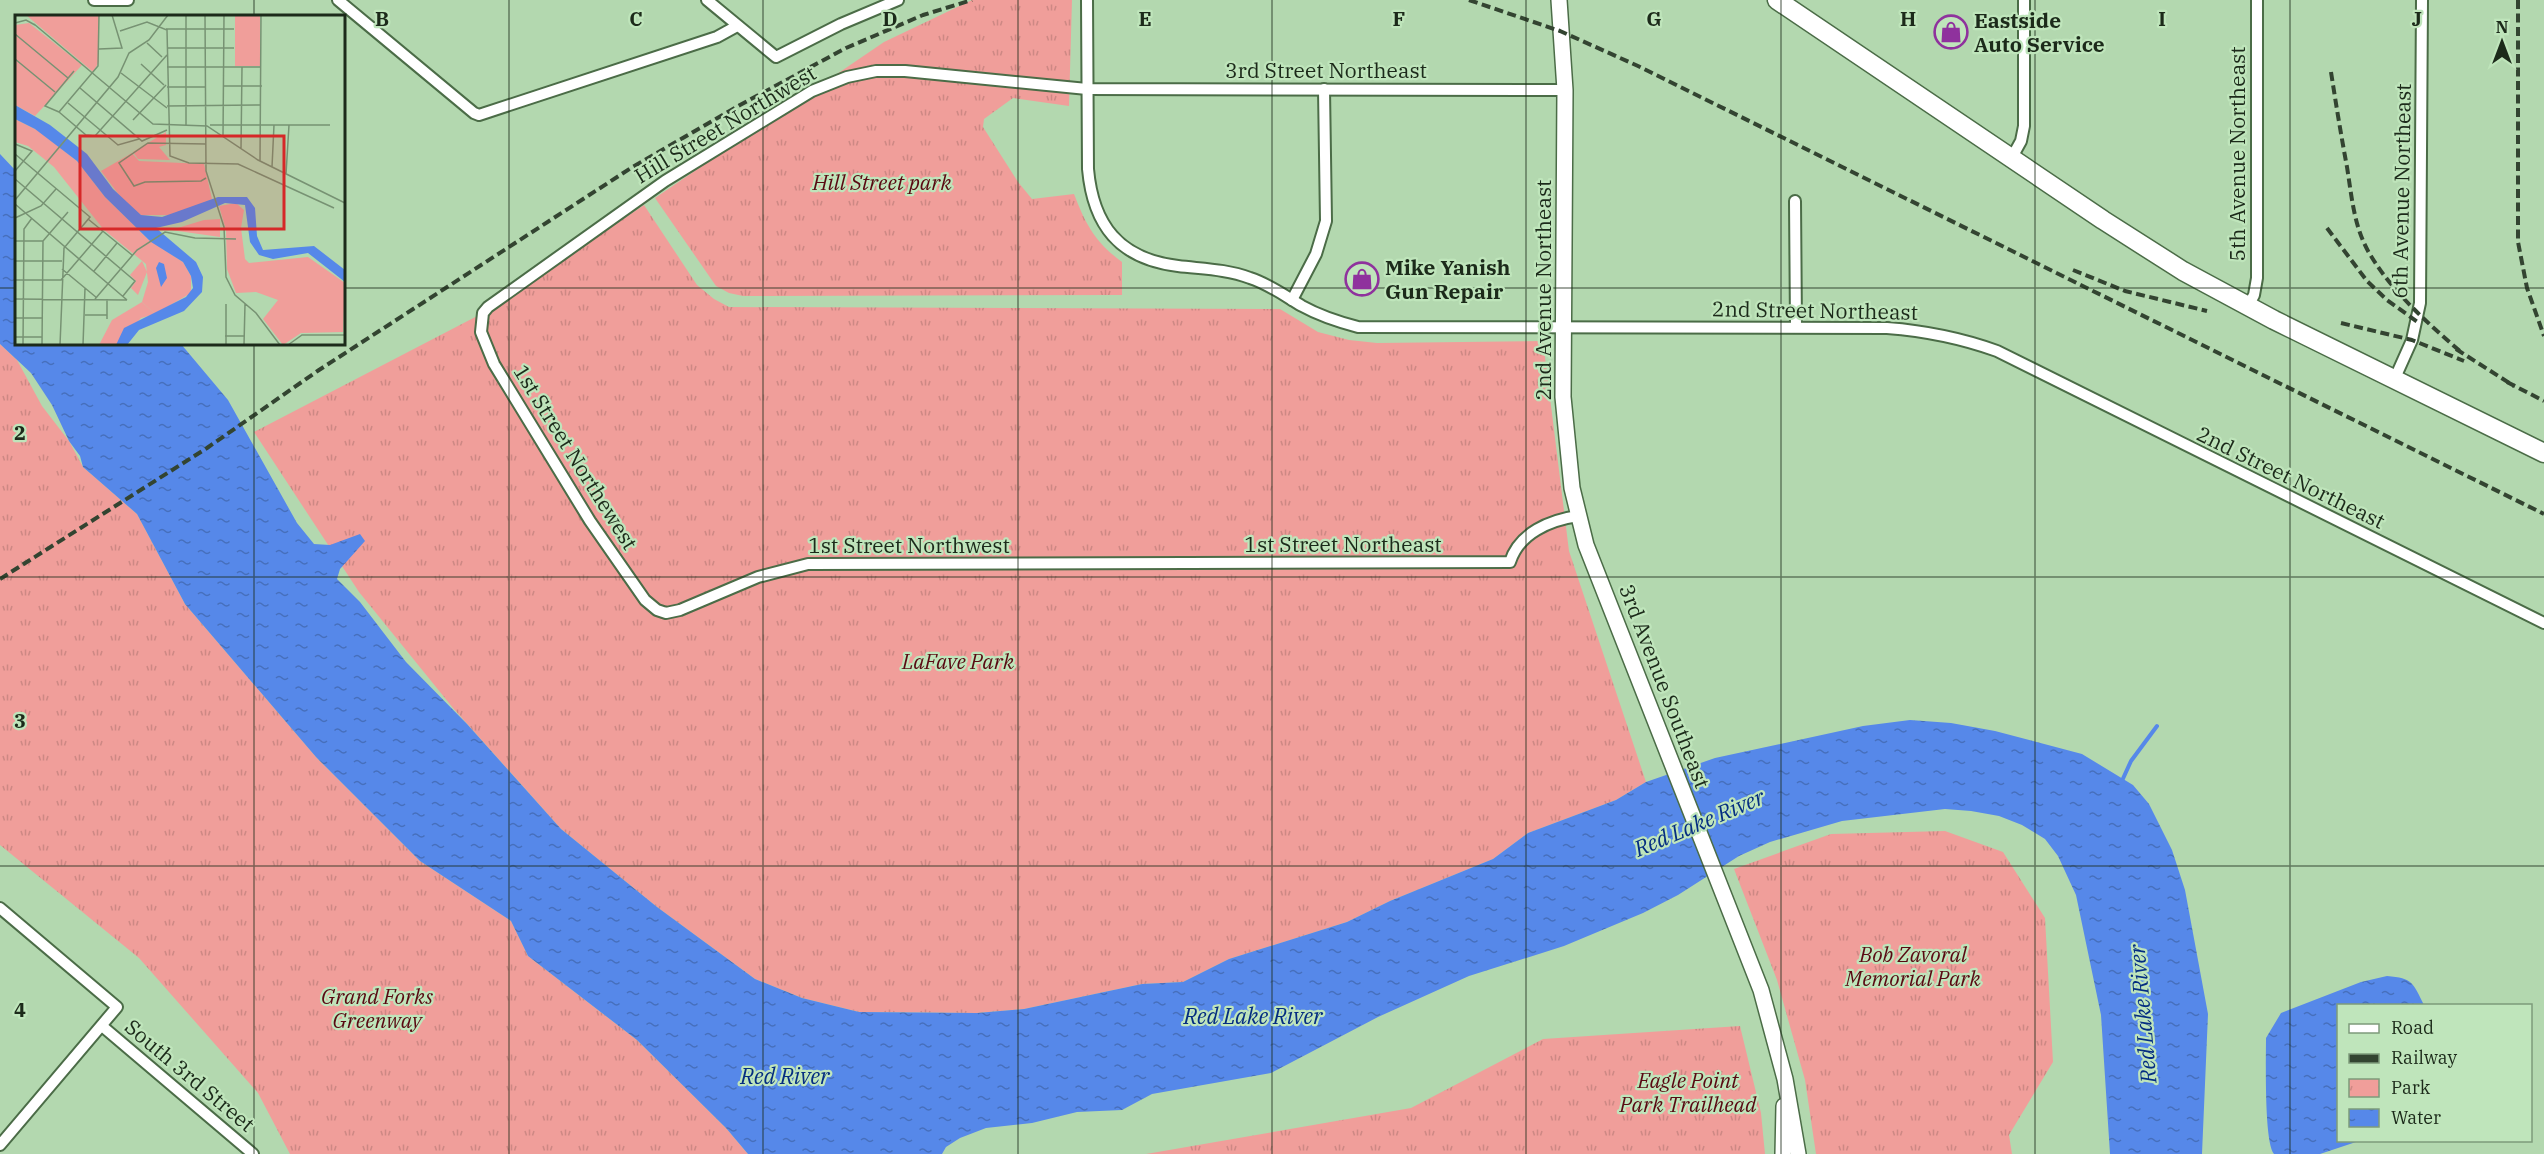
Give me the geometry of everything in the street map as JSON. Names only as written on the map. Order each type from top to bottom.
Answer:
[{"type":"main road","points":[[1781,1],[2011,159],[2183,271],[2248,306],[2544,453]]},
{"type":"street","points":[[94,0],[128,0]]},
{"type":"street","points":[[338,0],[474,113],[485,114],[717,37],[737,26]]},
{"type":"street","points":[[707,0],[776,57],[841,24],[898,0]]},
{"type":"street","points":[[1087,0],[1087,90]]},
{"type":"street","name":"2nd Avenue Northeast","points":[[1559,0],[1565,90],[1562,328],[1564,431],[1578,516],[1586,545],[1599,575]]},
{"type":"street","points":[[2011,159],[2021,141],[2024,126],[2024,0]]},
{"type":"street","name":"5th Avenue Northeast","points":[[2248,306],[2254,295],[2257,278],[2257,0]]},
{"type":"street","name":"6th Avenue Northeast","points":[[2395,378],[2412,340],[2420,303],[2422,0]]},
{"type":"street","name":"Hill Street Northwest","points":[[488,307],[665,181],[812,91],[847,77],[876,71],[904,71],[1087,90]]},
{"type":"street","name":"3rd Street Northeast","points":[[1087,90],[1565,90]]},
{"type":"street","name":"2nd Street Northeast","points":[[1087,90],[1090,190],[1101,219],[1112,235],[1122,246],[1144,258],[1158,263],[1236,273],[1267,285],[1331,319],[1358,327],[1796,327],[1914,330],[1969,341],[1997,351],[2544,623]]},
{"type":"street","points":[[1292,300],[1316,254],[1326,221],[1324,90]]},
{"type":"street","points":[[1795,201],[1796,327]]},
{"type":"street","name":"1st Street Northewest","points":[[488,307],[483,313],[481,333],[494,364],[590,520],[638,590],[645,600],[657,610],[666,613]]},
{"type":"street","name":"1st Street Northeast","points":[[1089,564],[1510,561],[1516,548],[1535,531],[1557,520],[1578,516]]},
{"type":"street","name":"1st Street Northwest","points":[[666,613],[680,610],[768,573],[807,564],[1089,564]]},
{"type":"street","name":"3rd Avenue Southeast","points":[[1599,575],[1761,990],[1785,1079],[1798,1154]]},
{"type":"street","name":"South 3rd Street","points":[[0,908],[117,1007],[102,1026],[253,1154]]},
{"type":"street","points":[[0,1145],[102,1026]]},
{"type":"street","points":[[1783,1154],[1785,1079]]},
{"type":"green space","name":"Hill Street park","points":[[972,0],[1072,0],[1069,106],[1013,98],[984,119],[983,127],[1018,182],[1032,199],[1074,194],[1092,232],[1122,262],[1122,295],[743,296],[729,293],[716,286],[655,198],[884,42]]},
{"type":"green space","name":"LaFave Park","points":[[644,205],[697,285],[714,299],[729,307],[1280,309],[1318,332],[1349,340],[1377,343],[1543,341],[1569,551],[1646,782],[1616,800],[1528,833],[1493,859],[1390,901],[1347,922],[1229,959],[1183,982],[1142,984],[1024,1009],[977,1013],[859,1012],[802,998],[755,979],[657,907],[561,829],[453,708],[359,592],[254,432],[483,313]]},
{"type":"green space","name":"Grand Forks Greenway","points":[[0,344],[17,360],[42,406],[69,441],[83,467],[137,514],[185,604],[316,757],[420,861],[511,921],[528,956],[637,1040],[726,1128],[748,1154],[290,1154],[258,1093],[139,958],[0,845]]},
{"type":"green space","name":"Bob Zavoral Memorial Park","points":[[1945,831],[2003,852],[2045,918],[2053,1062],[2009,1135],[2012,1154],[1816,1154],[1805,1080],[1777,980],[1734,869],[1831,834]]},
{"type":"green space","name":"Eagle Point Park Trailhead","points":[[1740,1026],[1761,1113],[1765,1154],[1146,1154],[1411,1108],[1543,1039]]},
{"type":"water","points":[[0,154],[15,170],[15,345],[182,345],[228,400],[297,523],[314,544],[330,545],[360,534],[365,541],[340,569],[337,579],[360,602],[406,662],[467,724],[561,829],[657,907],[755,979],[802,998],[859,1012],[977,1013],[1024,1009],[1142,984],[1183,982],[1229,959],[1347,922],[1390,901],[1493,859],[1528,833],[1616,800],[1646,782],[1715,758],[1863,726],[1910,720],[1951,723],[1995,731],[2082,754],[2133,785],[2149,804],[2172,850],[2185,890],[2208,1014],[2202,1154],[2110,1154],[2101,1015],[2076,895],[2058,856],[2045,839],[2022,825],[1999,816],[1945,809],[1842,821],[1770,842],[1739,856],[1678,895],[1643,913],[1564,946],[1469,976],[1378,1017],[1271,1073],[1152,1094],[1122,1110],[1077,1112],[1032,1123],[986,1128],[960,1138],[946,1147],[942,1154],[748,1154],[726,1128],[637,1040],[528,956],[511,921],[420,861],[316,757],[185,604],[137,514],[83,467],[80,456],[69,441],[52,405],[31,373],[0,344]]},
{"type":"water","points":[[2387,976],[2402,978],[2411,983],[2424,1004],[2337,1004],[2337,1142],[2356,1142],[2320,1154],[2274,1154],[2267,1118],[2266,1038],[2281,1013],[2361,982]]},
{"type":"waterway","points":[[2121,783],[2131,761],[2157,726]]},
{"type":"railway","points":[[0,579],[207,448],[319,370],[631,168],[740,105],[846,48],[923,15],[972,0]]},
{"type":"railway","points":[[1469,0],[1560,31],[1638,66],[2544,514]]},
{"type":"railway","points":[[2518,0],[2518,242],[2527,288],[2544,336]]},
{"type":"railway","points":[[2331,72],[2354,213],[2365,246],[2380,270],[2401,296],[2462,353]]},
{"type":"railway","points":[[2327,228],[2367,281],[2387,300],[2419,323]]},
{"type":"railway","points":[[2073,270],[2125,291],[2207,311]]},
{"type":"railway","points":[[2341,323],[2412,340],[2464,361]]},
{"type":"railway","points":[[2456,349],[2514,386]]},
{"type":"railway","points":[[2507,382],[2544,401]]},
{"type":"place","name":"Eastside Auto Service","points":[[1951,32]]},
{"type":"place","name":"Mike Yanish Gun Repair","points":[[1362,279]]},
{"type":"water label","name":"Red Lake River","points":[[1699,822]]},
{"type":"water label","name":"Red Lake River","points":[[2142,1014]]},
{"type":"water label","name":"Red Lake River","points":[[1253,1015]]},
{"type":"water label","name":"Red River","points":[[785,1075]]}]
